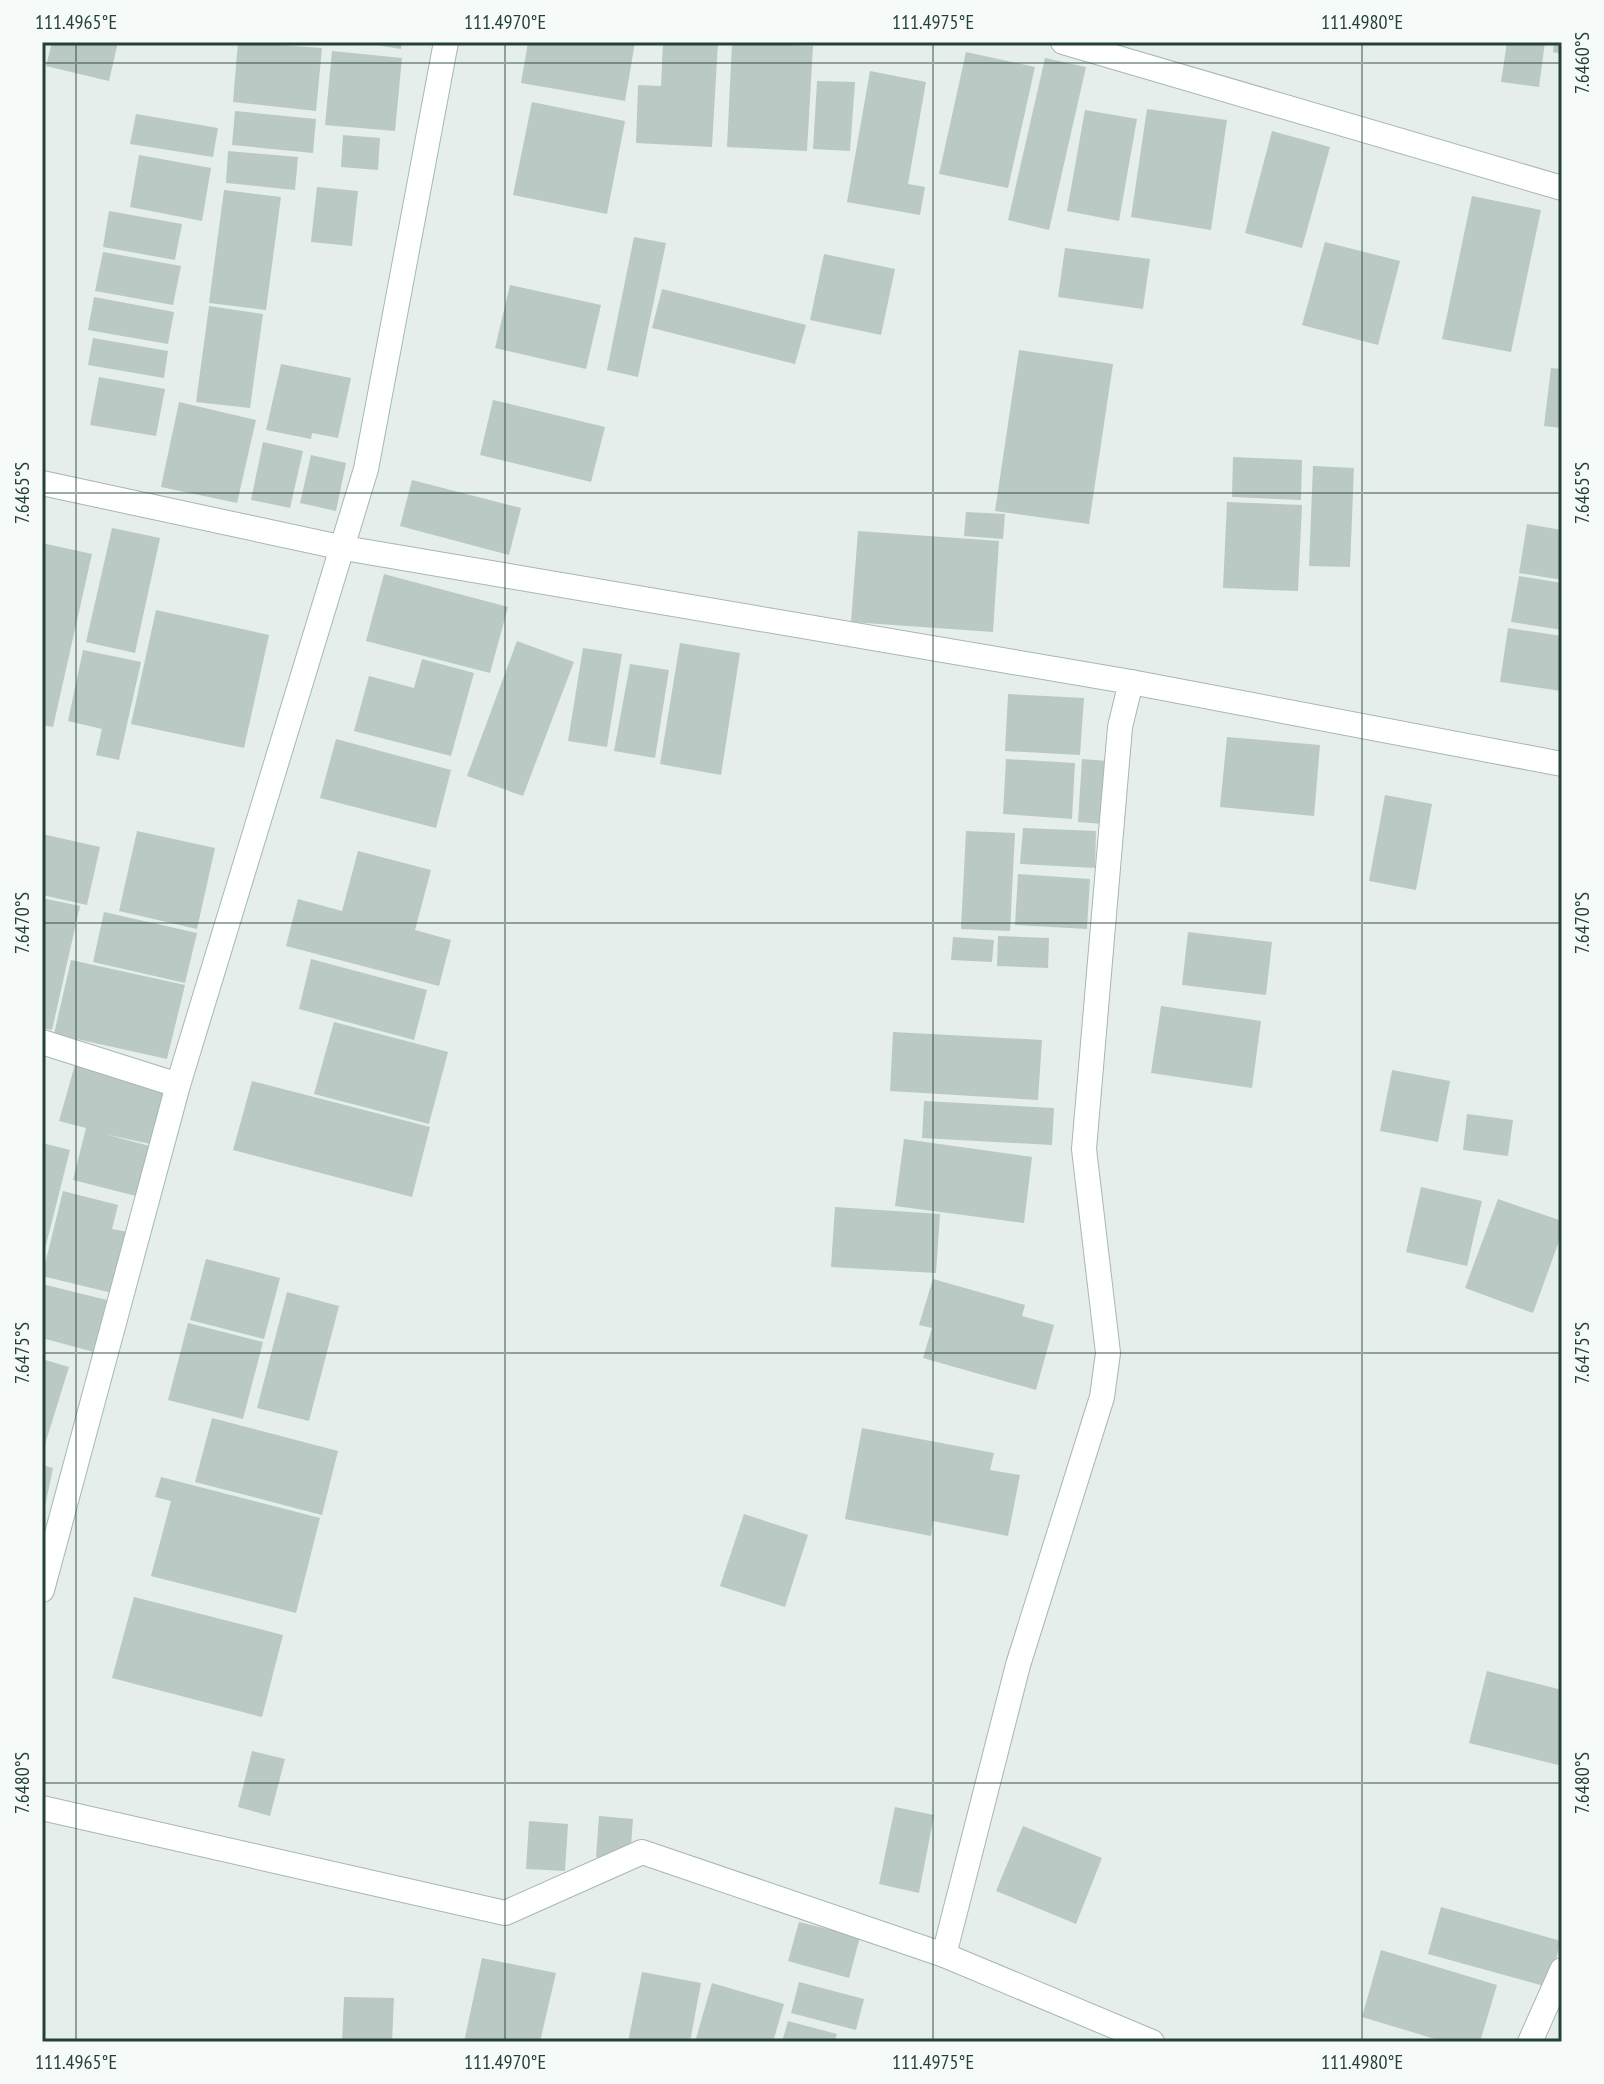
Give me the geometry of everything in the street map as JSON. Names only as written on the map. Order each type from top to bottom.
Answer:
[{"type":"street","points":[[42,1590],[178,1085],[366,469],[446,42]]},
{"type":"street","points":[[1063,42],[1562,188]]},
{"type":"street","points":[[42,483],[344,548],[1131,682],[1562,764]]},
{"type":"street","points":[[944,1955],[1018,1665],[1102,1397],[1108,1353],[1084,1149],[1120,727],[1131,682]]},
{"type":"street","points":[[42,1042],[178,1085]]},
{"type":"street","points":[[42,1808],[505,1913],[642,1852],[944,1955],[1152,2042]]},
{"type":"street","points":[[1530,2042],[1562,1970]]},
{"type":"building","points":[[52,42],[118,42],[109,81],[46,66]]},
{"type":"building","points":[[238,42],[322,48],[316,111],[233,102]]},
{"type":"building","points":[[358,42],[402,42],[401,49]]},
{"type":"building","points":[[528,42],[635,42],[625,101],[521,83]]},
{"type":"building","points":[[663,42],[718,42],[712,147],[636,143],[638,85],[661,86]]},
{"type":"building","points":[[1507,42],[1545,42],[1539,87],[1501,82]]},
{"type":"building","points":[[1554,42],[1562,42],[1562,54],[1553,52]]},
{"type":"building","points":[[732,43],[813,46],[807,151],[727,147]]},
{"type":"building","points":[[332,51],[402,58],[395,131],[325,125]]},
{"type":"building","points":[[966,52],[1035,67],[1008,188],[939,174]]},
{"type":"building","points":[[1045,58],[1086,67],[1049,230],[1008,220]]},
{"type":"building","points":[[870,71],[926,82],[908,184],[925,187],[920,215],[847,202]]},
{"type":"building","points":[[817,81],[855,82],[850,151],[813,149]]},
{"type":"building","points":[[532,102],[625,121],[607,214],[513,195]]},
{"type":"building","points":[[1147,109],[1227,120],[1211,230],[1131,217]]},
{"type":"building","points":[[1085,110],[1137,119],[1119,221],[1067,211]]},
{"type":"building","points":[[235,111],[316,119],[313,153],[232,145]]},
{"type":"building","points":[[136,114],[218,128],[213,157],[130,144]]},
{"type":"building","points":[[1272,131],[1330,147],[1302,248],[1245,233]]},
{"type":"building","points":[[343,135],[380,138],[378,170],[341,167]]},
{"type":"building","points":[[228,151],[298,157],[295,190],[226,183]]},
{"type":"building","points":[[139,155],[211,168],[202,221],[130,207]]},
{"type":"building","points":[[317,187],[358,191],[352,246],[311,242]]},
{"type":"building","points":[[224,190],[281,197],[266,310],[209,303]]},
{"type":"building","points":[[1472,196],[1541,210],[1511,352],[1442,339]]},
{"type":"building","points":[[109,211],[182,224],[175,260],[103,247]]},
{"type":"building","points":[[634,237],[666,243],[638,377],[607,370]]},
{"type":"building","points":[[1325,242],[1400,261],[1378,345],[1302,325]]},
{"type":"building","points":[[1065,248],[1150,259],[1143,309],[1058,297]]},
{"type":"building","points":[[103,252],[181,266],[173,305],[95,291]]},
{"type":"building","points":[[824,254],[895,269],[881,335],[810,320]]},
{"type":"building","points":[[510,285],[601,305],[586,369],[495,348]]},
{"type":"building","points":[[662,289],[806,325],[795,364],[652,328]]},
{"type":"building","points":[[94,297],[174,312],[168,344],[88,330]]},
{"type":"building","points":[[209,306],[263,314],[250,408],[196,402]]},
{"type":"building","points":[[93,338],[168,351],[164,378],[88,365]]},
{"type":"building","points":[[1019,350],[1113,364],[1089,524],[995,511]]},
{"type":"building","points":[[281,364],[351,378],[338,438],[312,433],[311,439],[266,430]]},
{"type":"building","points":[[1551,368],[1562,369],[1562,428],[1544,426]]},
{"type":"building","points":[[99,377],[165,389],[156,436],[90,425]]},
{"type":"building","points":[[493,400],[605,427],[591,482],[480,455]]},
{"type":"building","points":[[179,402],[256,420],[237,503],[161,487]]},
{"type":"building","points":[[263,442],[303,451],[290,508],[251,500]]},
{"type":"building","points":[[311,455],[346,463],[336,511],[300,503]]},
{"type":"building","points":[[1233,457],[1302,460],[1301,500],[1232,497]]},
{"type":"building","points":[[1313,466],[1354,468],[1350,567],[1309,566]]},
{"type":"building","points":[[412,480],[521,508],[509,555],[400,526]]},
{"type":"building","points":[[1227,502],[1302,505],[1298,591],[1223,588]]},
{"type":"building","points":[[966,512],[1005,514],[1003,539],[964,536]]},
{"type":"building","points":[[1527,524],[1562,530],[1562,580],[1519,573]]},
{"type":"building","points":[[112,528],[160,538],[135,653],[86,642]]},
{"type":"building","points":[[858,531],[999,541],[993,632],[851,622]]},
{"type":"building","points":[[42,543],[92,554],[53,727],[42,725]]},
{"type":"building","points":[[384,574],[508,607],[490,673],[366,641]]},
{"type":"building","points":[[1519,576],[1562,583],[1562,630],[1511,622]]},
{"type":"building","points":[[156,610],[269,635],[244,748],[131,724]]},
{"type":"building","points":[[1508,628],[1562,636],[1561,691],[1500,682]]},
{"type":"building","points":[[517,641],[574,662],[523,796],[467,776]]},
{"type":"building","points":[[680,643],[740,653],[721,775],[660,764]]},
{"type":"building","points":[[583,648],[622,654],[607,747],[568,741]]},
{"type":"building","points":[[83,650],[141,662],[119,760],[96,755],[102,729],[68,721]]},
{"type":"building","points":[[422,659],[474,673],[451,756],[354,731],[369,676],[414,688]]},
{"type":"building","points":[[630,664],[669,670],[655,758],[614,751]]},
{"type":"building","points":[[1008,694],[1084,698],[1080,755],[1005,751]]},
{"type":"building","points":[[1227,737],[1320,745],[1314,816],[1220,807]]},
{"type":"building","points":[[336,739],[451,770],[436,828],[320,798]]},
{"type":"building","points":[[1006,759],[1075,763],[1072,819],[1003,814]]},
{"type":"building","points":[[1082,759],[1108,761],[1103,824],[1078,822]]},
{"type":"building","points":[[1385,795],[1432,804],[1416,890],[1369,881]]},
{"type":"building","points":[[1023,828],[1096,831],[1095,868],[1020,864]]},
{"type":"building","points":[[137,831],[215,848],[197,929],[119,911]]},
{"type":"building","points":[[966,831],[1015,833],[1010,931],[961,929]]},
{"type":"building","points":[[42,834],[100,847],[87,905],[42,895]]},
{"type":"building","points":[[358,851],[431,870],[415,930],[451,940],[439,986],[286,946],[298,899],[342,911]]},
{"type":"building","points":[[1018,874],[1090,879],[1087,929],[1015,925]]},
{"type":"building","points":[[42,898],[80,906],[52,1030],[42,1028]]},
{"type":"building","points":[[104,912],[197,933],[185,983],[93,962]]},
{"type":"building","points":[[1188,932],[1272,942],[1266,995],[1182,985]]},
{"type":"building","points":[[998,936],[1049,938],[1048,968],[997,966]]},
{"type":"building","points":[[953,937],[994,940],[992,962],[951,960]]},
{"type":"building","points":[[311,959],[427,990],[414,1040],[299,1009]]},
{"type":"building","points":[[71,960],[185,985],[167,1059],[54,1034]]},
{"type":"building","points":[[1161,1006],[1261,1021],[1252,1088],[1151,1073]]},
{"type":"building","points":[[334,1022],[448,1052],[429,1124],[314,1094]]},
{"type":"building","points":[[893,1032],[1042,1040],[1038,1100],[890,1091]]},
{"type":"building","points":[[76,1061],[166,1084],[150,1144],[105,1134],[157,1148],[144,1198],[73,1180],[86,1128],[59,1121]]},
{"type":"building","points":[[1392,1070],[1450,1081],[1438,1142],[1380,1131]]},
{"type":"building","points":[[252,1081],[430,1127],[412,1197],[233,1150]]},
{"type":"building","points":[[924,1101],[1054,1108],[1052,1145],[922,1138]]},
{"type":"building","points":[[1467,1114],[1513,1120],[1508,1156],[1463,1150]]},
{"type":"building","points":[[904,1139],[1032,1157],[1024,1223],[895,1206]]},
{"type":"building","points":[[42,1143],[70,1150],[46,1245],[42,1244]]},
{"type":"building","points":[[1421,1187],[1482,1201],[1467,1266],[1406,1252]]},
{"type":"building","points":[[63,1191],[118,1205],[112,1229],[128,1232],[112,1293],[42,1276]]},
{"type":"building","points":[[1498,1199],[1562,1221],[1562,1233],[1533,1313],[1465,1288]]},
{"type":"building","points":[[835,1207],[940,1214],[936,1273],[831,1267]]},
{"type":"building","points":[[206,1259],[280,1278],[264,1339],[190,1320]]},
{"type":"building","points":[[933,1279],[1025,1305],[1022,1316],[1054,1325],[1036,1390],[923,1358],[932,1328],[919,1325]]},
{"type":"building","points":[[42,1284],[107,1300],[94,1352],[42,1338]]},
{"type":"building","points":[[287,1292],[339,1306],[309,1421],[257,1408]]},
{"type":"building","points":[[188,1323],[263,1342],[243,1419],[168,1400]]},
{"type":"building","points":[[42,1359],[69,1367],[43,1451],[42,1451]]},
{"type":"building","points":[[212,1418],[338,1451],[322,1515],[195,1482]]},
{"type":"building","points":[[862,1428],[994,1453],[990,1470],[1020,1475],[1008,1536],[933,1521],[931,1536],[845,1519]]},
{"type":"building","points":[[42,1465],[53,1468],[43,1516],[42,1516]]},
{"type":"building","points":[[161,1477],[320,1518],[296,1613],[151,1576],[171,1501],[155,1497]]},
{"type":"building","points":[[744,1514],[808,1535],[785,1607],[720,1586]]},
{"type":"building","points":[[134,1597],[283,1635],[262,1717],[112,1678]]},
{"type":"building","points":[[1487,1671],[1562,1690],[1562,1766],[1469,1743]]},
{"type":"building","points":[[252,1751],[285,1759],[270,1816],[238,1807]]},
{"type":"building","points":[[895,1807],[934,1815],[919,1893],[879,1884]]},
{"type":"building","points":[[599,1816],[633,1819],[630,1860],[596,1857]]},
{"type":"building","points":[[529,1821],[568,1824],[565,1871],[526,1869]]},
{"type":"building","points":[[1023,1826],[1102,1858],[1076,1924],[996,1891]]},
{"type":"building","points":[[1441,1907],[1561,1941],[1548,1987],[1428,1954]]},
{"type":"building","points":[[799,1922],[860,1937],[849,1978],[788,1961]]},
{"type":"building","points":[[1381,1950],[1497,1985],[1480,2042],[1445,2042],[1362,2017]]},
{"type":"building","points":[[482,1958],[556,1973],[540,2042],[464,2042]]},
{"type":"building","points":[[642,1972],[701,1983],[690,2042],[628,2042]]},
{"type":"building","points":[[799,1982],[864,1999],[856,2030],[791,2013]]},
{"type":"building","points":[[712,1983],[784,2004],[773,2042],[695,2042]]},
{"type":"building","points":[[344,1997],[394,1998],[392,2042],[342,2042]]},
{"type":"building","points":[[788,2021],[837,2034],[834,2042],[782,2042]]}]
